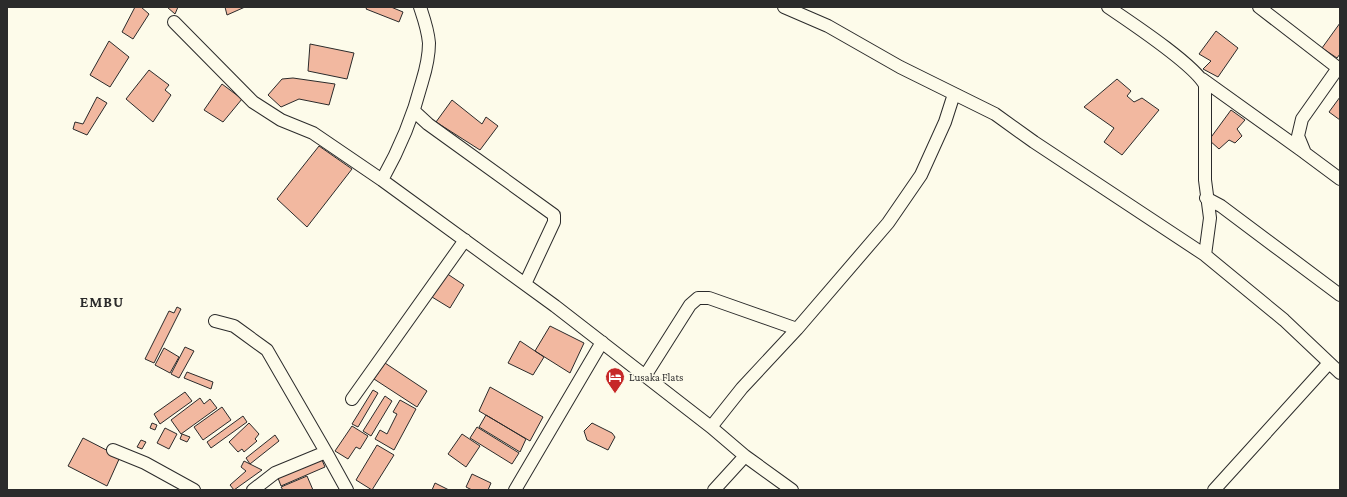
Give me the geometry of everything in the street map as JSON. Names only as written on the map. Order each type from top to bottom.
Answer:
[{"type":"street","points":[[382,180],[401,146],[415,112],[427,65],[429,43],[420,7]]},
{"type":"street","points":[[784,7],[828,26],[900,67],[995,114],[1034,142],[1205,255],[1284,320],[1340,373]]},
{"type":"street","points":[[1259,7],[1339,69],[1302,120],[1298,136],[1305,152]]},
{"type":"street","points":[[1114,9],[1186,64],[1202,79],[1340,178]]},
{"type":"street","points":[[174,22],[210,56],[253,102],[281,120],[314,133],[382,180],[602,342],[712,426],[745,456],[792,490]]},
{"type":"street","points":[[1202,79],[1205,85],[1204,158],[1206,198],[1210,218],[1205,255]]},
{"type":"street","points":[[712,426],[742,388],[797,329],[888,223],[921,175],[945,122],[954,94]]},
{"type":"street","points":[[415,112],[554,215],[554,222],[525,284]]},
{"type":"street","points":[[1206,198],[1221,206],[1340,295]]},
{"type":"street","points":[[352,399],[465,240]]},
{"type":"street","points":[[645,376],[690,305],[698,298],[710,298],[797,329]]},
{"type":"street","points":[[215,321],[234,326],[267,350],[326,452],[346,490]]},
{"type":"street","points":[[515,490],[602,342]]},
{"type":"street","points":[[1214,490],[1329,363]]},
{"type":"street","points":[[113,450],[145,463],[194,490]]},
{"type":"street","points":[[253,490],[275,473],[326,452]]},
{"type":"street","points":[[714,490],[745,456]]},
{"type":"building","points":[[135,7],[141,7],[149,14],[133,39],[122,32]]},
{"type":"building","points":[[167,7],[178,7],[175,14]]},
{"type":"building","points":[[225,7],[245,7],[227,15]]},
{"type":"building","points":[[367,7],[391,7],[403,12],[399,22],[366,9]]},
{"type":"building","points":[[1340,23],[1340,54],[1337,58],[1322,48]]},
{"type":"building","points":[[1216,31],[1238,48],[1218,77],[1203,69],[1211,61],[1199,54]]},
{"type":"building","points":[[109,41],[129,57],[110,87],[90,75]]},
{"type":"building","points":[[310,44],[354,53],[347,79],[308,71]]},
{"type":"building","points":[[149,70],[169,85],[165,90],[171,95],[153,122],[126,99]]},
{"type":"building","points":[[293,78],[335,84],[329,105],[299,99],[281,107],[268,95],[282,79]]},
{"type":"building","points":[[1117,79],[1131,91],[1127,96],[1134,102],[1142,98],[1159,110],[1122,155],[1104,142],[1114,128],[1084,107]]},
{"type":"building","points":[[222,84],[242,99],[223,122],[204,110]]},
{"type":"building","points":[[97,97],[107,103],[87,135],[73,129],[75,122],[83,124]]},
{"type":"building","points":[[1340,97],[1340,120],[1329,112]]},
{"type":"building","points":[[452,100],[482,124],[486,117],[498,126],[480,150],[436,122]]},
{"type":"building","points":[[1231,110],[1245,120],[1237,129],[1242,136],[1235,143],[1229,140],[1219,149],[1209,140]]},
{"type":"building","points":[[319,146],[352,169],[307,227],[277,199]]},
{"type":"building","points":[[446,273],[464,285],[450,308],[432,297]]},
{"type":"building","points":[[177,307],[181,309],[154,363],[145,359],[169,311],[174,313]]},
{"type":"building","points":[[550,326],[584,343],[570,373],[535,351]]},
{"type":"building","points":[[520,341],[544,357],[533,375],[508,363]]},
{"type":"building","points":[[185,347],[194,351],[179,378],[171,374]]},
{"type":"building","points":[[164,348],[179,357],[170,373],[155,365]]},
{"type":"building","points":[[385,363],[427,391],[417,407],[374,379]]},
{"type":"building","points":[[187,372],[213,382],[211,389],[184,378]]},
{"type":"building","points":[[490,387],[543,417],[530,441],[479,411]]},
{"type":"building","points":[[373,390],[378,393],[358,427],[352,424]]},
{"type":"building","points":[[185,392],[192,401],[160,424],[154,414]]},
{"type":"building","points":[[385,396],[392,401],[371,436],[363,431]]},
{"type":"building","points":[[200,398],[204,404],[210,399],[217,408],[181,434],[171,420]]},
{"type":"building","points":[[400,400],[416,409],[394,450],[375,439],[380,430],[387,434],[397,414],[393,412]]},
{"type":"building","points":[[222,407],[231,420],[203,440],[194,427]]},
{"type":"building","points":[[486,415],[526,439],[520,452],[479,427]]},
{"type":"building","points":[[243,416],[247,422],[211,448],[207,442]]},
{"type":"building","points":[[152,423],[157,425],[155,430],[150,428]]},
{"type":"building","points":[[249,423],[259,434],[255,439],[257,441],[244,452],[242,449],[238,452],[229,442]]},
{"type":"building","points":[[592,423],[612,433],[615,437],[608,450],[587,440],[584,431]]},
{"type":"building","points":[[352,426],[368,436],[360,449],[356,447],[348,459],[335,451]]},
{"type":"building","points":[[477,427],[519,453],[512,464],[470,438]]},
{"type":"building","points":[[165,428],[177,434],[169,449],[157,443]]},
{"type":"building","points":[[182,434],[190,437],[187,442],[180,439]]},
{"type":"building","points":[[462,434],[480,446],[466,467],[448,454]]},
{"type":"building","points":[[275,435],[279,441],[250,464],[246,458]]},
{"type":"building","points":[[83,438],[120,457],[107,486],[68,466]]},
{"type":"building","points":[[141,440],[146,442],[142,449],[137,447]]},
{"type":"building","points":[[377,445],[394,455],[372,490],[356,480]]},
{"type":"building","points":[[322,460],[325,467],[281,486],[278,478]]},
{"type":"building","points":[[244,461],[262,470],[234,490],[230,485],[246,471],[241,467]]},
{"type":"building","points":[[472,474],[491,483],[488,490],[472,490],[466,487]]},
{"type":"building","points":[[307,476],[313,490],[283,490],[281,487]]},
{"type":"building","points":[[435,483],[449,490],[432,490]]},
{"type":"place","name":"Lusaka Flats","points":[[615,394]]},
{"type":"district","name":"EMBU","points":[[102,302]]}]
